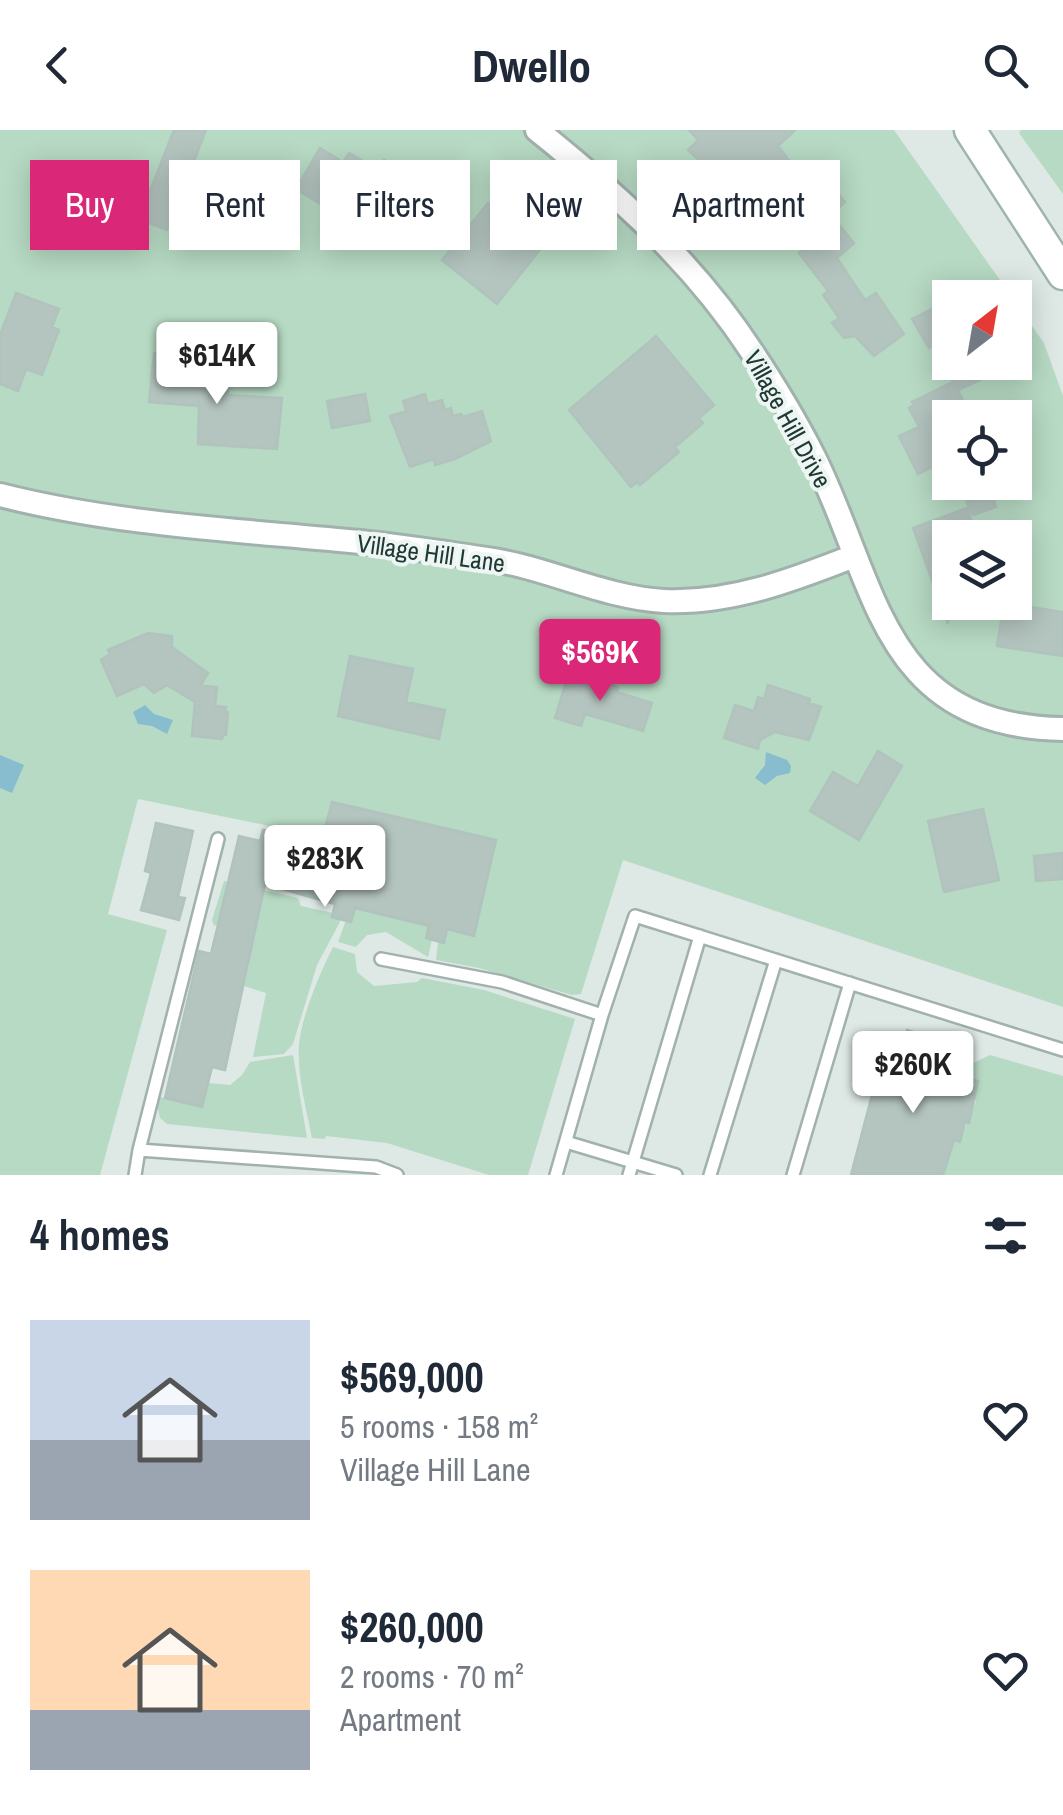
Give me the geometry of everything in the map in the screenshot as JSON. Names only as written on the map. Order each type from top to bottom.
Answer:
[{"type":"main road","points":[[970,130],[1063,274]]},
{"type":"street","name":"Village Hill Drive","points":[[537,130],[617,194],[697,276],[752,352],[814,457],[886,630],[913,668],[946,698],[971,713],[1033,729],[1063,729]]},
{"type":"street","name":"Village Hill Lane","points":[[0,495],[55,509],[156,524],[365,542],[503,561],[662,601],[714,598],[783,584],[854,556]]},
{"type":"lane","points":[[135,1175],[138,1150],[218,840]]},
{"type":"lane","points":[[556,1175],[635,916],[1063,1050]]},
{"type":"lane","points":[[631,1169],[700,936]]},
{"type":"lane","points":[[382,959],[502,982],[602,1015]]},
{"type":"lane","points":[[710,1175],[776,960]]},
{"type":"lane","points":[[794,1175],[850,983]]},
{"type":"lane","points":[[566,1142],[631,1169],[676,1175]]},
{"type":"lane","points":[[138,1150],[376,1168],[398,1175]]},
{"type":"green space","points":[[0,130],[894,130],[1000,280],[932,280],[932,380],[1032,380],[1032,326],[1044,343],[1063,396],[1063,1007],[623,860],[581,994],[572,995],[436,960],[438,941],[444,942],[447,929],[474,935],[495,840],[402,919],[429,926],[426,938],[432,940],[428,957],[386,932],[367,935],[356,947],[338,942],[346,920],[351,921],[403,819],[332,802],[316,868],[308,866],[314,835],[138,799],[108,914],[167,930],[100,1175],[0,1175]]},
{"type":"green space","points":[[1063,130],[1063,194],[1019,133]]},
{"type":"green space","points":[[224,881],[298,898],[301,906],[333,913],[332,917],[341,920],[317,965],[293,1044],[284,1054],[253,1057],[266,993],[244,986],[249,965],[226,892],[218,924],[214,926],[212,920]]},
{"type":"green space","points":[[333,947],[355,954],[357,972],[374,986],[417,982],[422,978],[484,990],[575,1019],[528,1175],[489,1175],[387,1143],[312,1138],[299,1044],[317,981]]},
{"type":"green space","points":[[293,1055],[307,1138],[167,1124],[160,1118],[155,1096],[202,1107],[208,1083],[230,1085],[250,1062]]},
{"type":"green space","points":[[990,1055],[1063,1076],[1063,1175],[943,1175],[947,1162],[933,1157],[939,1137],[959,1142],[976,1101],[952,1073]]},
{"type":"water","points":[[238,357],[251,370],[259,369],[261,375],[246,382],[224,374],[220,364]]},
{"type":"water","points":[[145,705],[154,714],[173,720],[167,734],[138,724],[133,712]]},
{"type":"water","points":[[766,752],[787,760],[791,766],[790,773],[765,785],[755,778],[765,765]]},
{"type":"water","points":[[0,755],[24,765],[12,793],[0,788]]},
{"type":"building","points":[[174,130],[206,130],[194,160],[169,160],[167,230],[149,223],[149,194]]},
{"type":"building","points":[[689,130],[795,130],[778,146],[789,160],[699,160],[688,150],[698,140]]},
{"type":"building","points":[[320,148],[340,160],[320,160],[320,204],[300,191],[300,182]]},
{"type":"building","points":[[488,203],[490,250],[540,250],[497,304],[442,260],[450,250],[470,250],[470,225]]},
{"type":"building","points":[[840,226],[854,243],[837,258],[865,300],[876,293],[904,334],[874,356],[855,336],[844,338],[832,323],[839,318],[823,295],[828,291],[799,253],[840,250]]},
{"type":"building","points":[[16,293],[59,309],[52,327],[59,330],[42,375],[26,369],[18,391],[0,384],[0,335]]},
{"type":"building","points":[[932,309],[932,346],[929,348],[912,319]]},
{"type":"building","points":[[656,336],[714,405],[699,418],[703,423],[675,447],[679,452],[640,485],[637,482],[631,487],[569,410]]},
{"type":"building","points":[[154,353],[193,356],[190,388],[282,398],[277,449],[198,444],[199,406],[149,402]]},
{"type":"building","points":[[980,380],[958,390],[963,400],[932,400],[932,467],[918,474],[899,436],[919,427],[909,408],[914,405],[912,402],[953,382]]},
{"type":"building","points":[[365,394],[370,421],[332,428],[327,401]]},
{"type":"building","points":[[425,394],[428,404],[442,400],[445,410],[451,408],[453,416],[482,411],[491,441],[455,459],[435,465],[434,459],[410,467],[390,416],[406,411],[403,401]]},
{"type":"building","points":[[966,500],[994,500],[996,507],[973,515]]},
{"type":"building","points":[[967,508],[971,520],[935,520]]},
{"type":"building","points":[[932,521],[932,580],[913,528]]},
{"type":"building","points":[[1032,607],[1063,612],[1063,656],[997,646],[1001,620],[1032,620]]},
{"type":"building","points":[[148,633],[172,636],[172,647],[208,673],[201,685],[217,687],[215,706],[226,707],[228,712],[226,735],[222,739],[192,736],[195,702],[167,685],[154,693],[144,684],[117,696],[101,660],[110,654],[108,650]]},
{"type":"building","points":[[350,656],[413,669],[406,702],[445,710],[439,739],[338,716]]},
{"type":"building","points":[[569,672],[618,687],[617,692],[652,703],[643,731],[585,714],[581,726],[555,718]]},
{"type":"building","points":[[768,685],[810,699],[809,703],[821,707],[809,740],[775,732],[760,740],[758,749],[724,738],[735,705],[754,711],[758,697],[764,699]]},
{"type":"building","points":[[878,751],[902,766],[859,840],[810,811],[833,772],[858,786]]},
{"type":"building","points":[[332,802],[496,840],[474,936],[447,929],[444,943],[426,938],[429,926],[355,908],[351,922],[332,917],[335,904],[265,884],[225,1070],[212,1067],[202,1107],[165,1098],[199,951],[211,954],[239,836],[260,841],[263,830],[321,844]]},
{"type":"building","points":[[983,809],[999,880],[944,892],[928,821]]},
{"type":"building","points":[[156,823],[193,831],[178,897],[185,898],[179,920],[141,910],[151,873],[145,871]]},
{"type":"building","points":[[1063,853],[1063,879],[1036,881],[1034,856]]},
{"type":"building","points":[[907,1030],[926,1036],[918,1063],[978,1081],[969,1123],[965,1122],[960,1142],[954,1140],[943,1175],[851,1175],[878,1072],[882,1073],[888,1054],[899,1058]]}]
